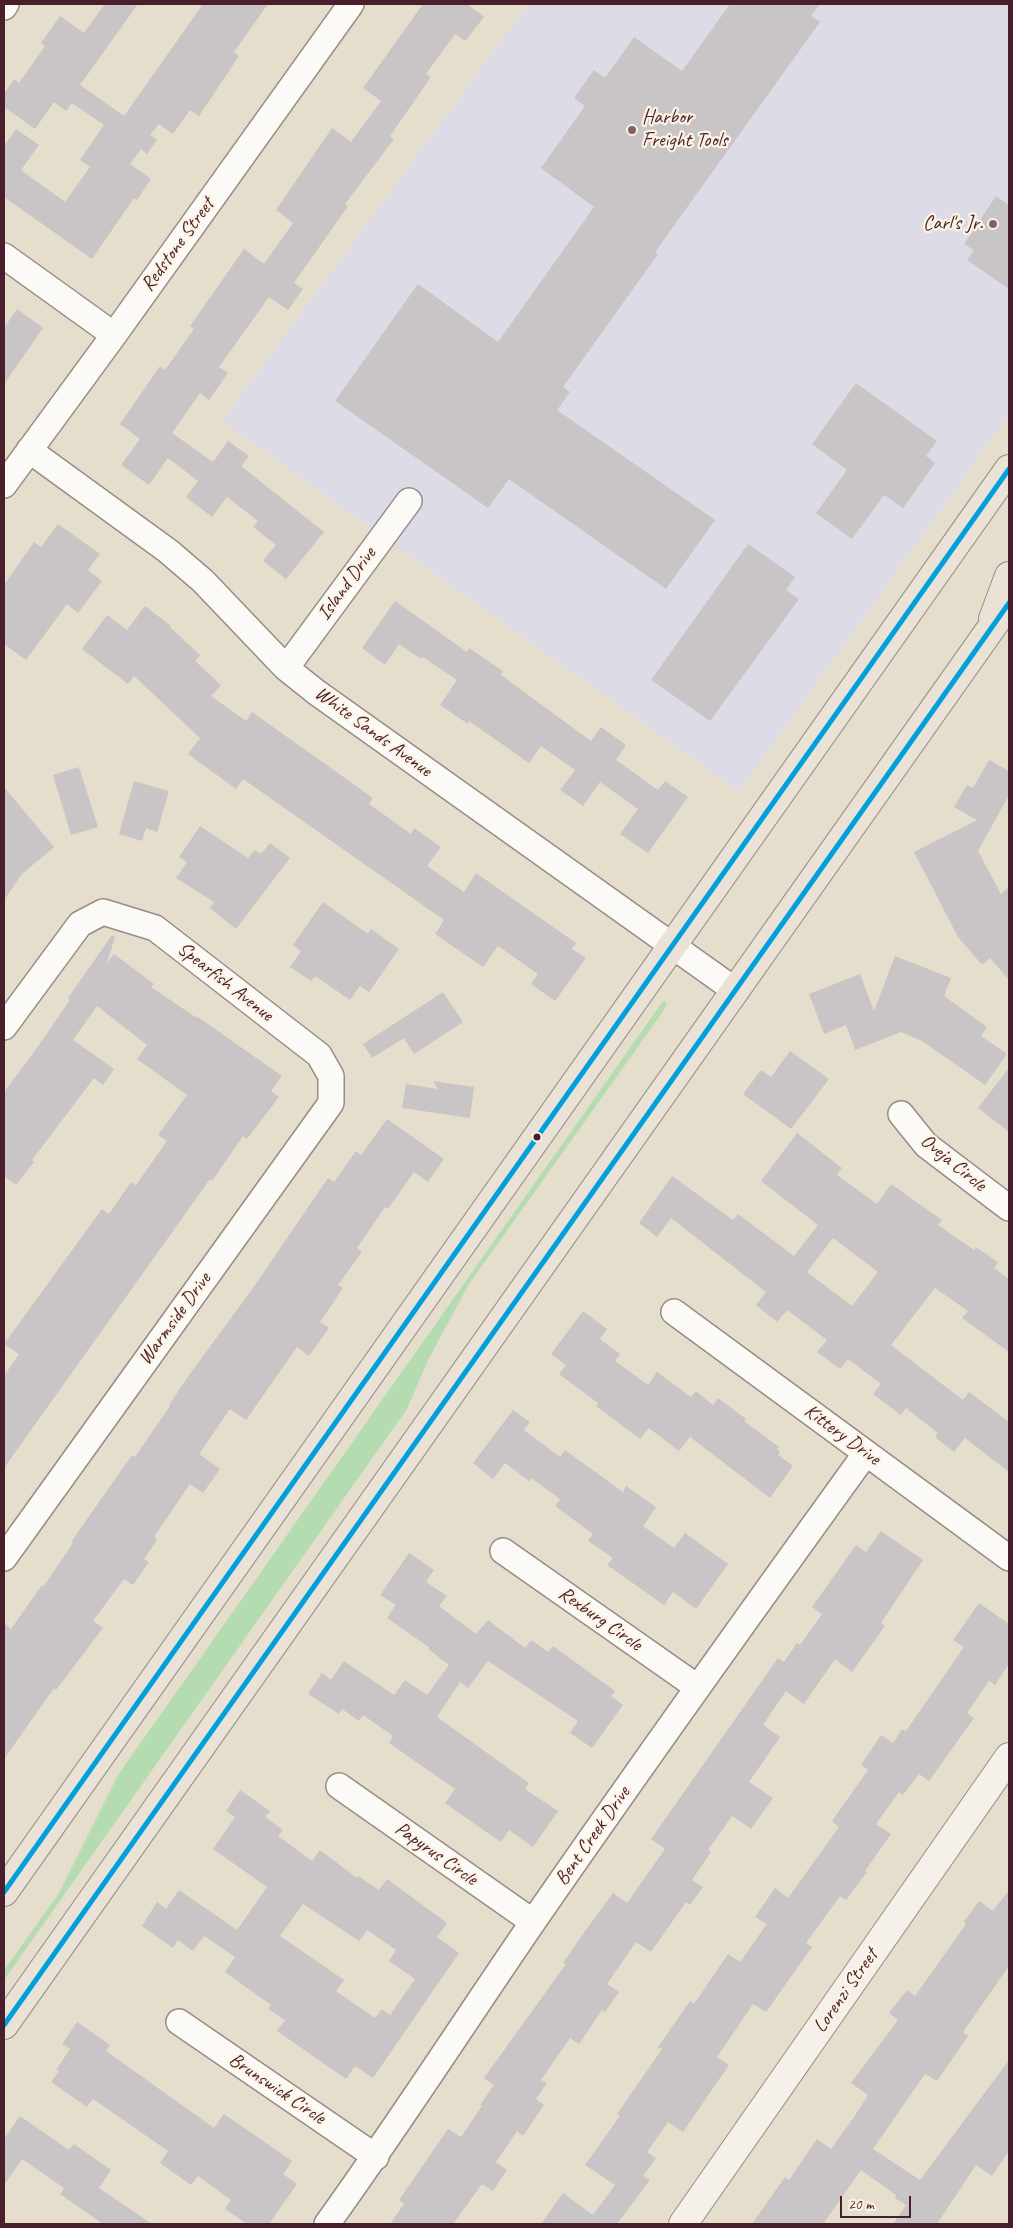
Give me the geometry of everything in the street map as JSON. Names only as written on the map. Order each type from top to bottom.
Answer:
[{"type":"main road","points":[[4,1892],[1009,469]]},
{"type":"main road","points":[[988,632],[1009,576]]},
{"type":"main road","points":[[4,2025],[736,992],[1009,603]]},
{"type":"street","name":"Redstone Street","points":[[4,484],[114,335],[351,4]]},
{"type":"street","points":[[4,256],[114,335]]},
{"type":"street","name":"White Sands Avenue","points":[[29,450],[168,550],[204,581],[286,668],[324,698],[736,992]]},
{"type":"street","name":"Island Drive","points":[[286,668],[409,501]]},
{"type":"street","name":"Spearfish Avenue","points":[[4,1027],[80,924],[103,912],[155,928],[319,1055],[331,1076]]},
{"type":"street","name":"Warmside Drive","points":[[4,1558],[331,1103],[331,1076]]},
{"type":"street","name":"Oveja Circle","points":[[901,1114],[926,1144],[1009,1208]]},
{"type":"street","name":"Kittery Drive","points":[[674,1312],[1009,1558]]},
{"type":"street","name":"Bent Creek Drive","points":[[327,2224],[376,2156],[533,1922],[697,1687],[866,1453]]},
{"type":"street","name":"Rexburg Circle","points":[[503,1551],[697,1687]]},
{"type":"street","name":"Lorenzi Street","points":[[683,2224],[1009,1757]]},
{"type":"street","name":"Papyrus Circle","points":[[339,1786],[533,1922]]},
{"type":"street","name":"Brunswick Circle","points":[[179,2022],[376,2156]]},
{"type":"shaded area","points":[[528,4],[1009,4],[1009,415],[739,792],[222,421]]},
{"type":"green space","points":[[663,1001],[667,1003],[662,1013],[469,1284],[428,1360],[407,1409],[4,1980],[4,1970],[59,1893],[118,1775]]},
{"type":"building","points":[[105,4],[138,4],[80,85],[124,116],[203,4],[268,4],[234,52],[239,56],[199,116],[190,110],[173,134],[159,124],[150,135],[157,140],[147,154],[141,149],[130,164],[151,179],[137,200],[134,198],[92,259],[4,197],[4,146],[16,129],[39,145],[21,170],[65,202],[90,167],[80,160],[104,125],[72,103],[66,111],[54,102],[35,129],[4,107],[4,94],[14,79],[19,83],[45,46],[41,43],[60,16],[84,33]]},
{"type":"building","points":[[423,4],[467,4],[484,17],[465,41],[455,34],[426,74],[431,77],[390,136],[394,139],[345,204],[348,206],[294,283],[303,289],[288,310],[269,297],[219,367],[228,373],[209,400],[200,393],[172,433],[213,462],[228,441],[249,456],[241,466],[324,532],[286,579],[263,561],[276,545],[253,527],[258,521],[227,497],[212,517],[186,497],[198,481],[168,458],[149,485],[121,465],[140,439],[120,424],[160,366],[165,370],[194,329],[190,326],[244,249],[264,264],[293,223],[276,210],[332,128],[351,142],[381,101],[363,88]]},
{"type":"building","points":[[730,4],[820,4],[811,16],[820,22],[655,252],[658,254],[563,387],[570,392],[557,410],[715,520],[666,589],[509,479],[488,508],[335,401],[418,284],[498,342],[594,207],[541,168],[585,106],[574,98],[594,70],[605,78],[634,37],[682,71]]},
{"type":"building","name":"Carl's Jr.","points":[[996,196],[1009,205],[1009,289],[967,260],[974,250],[964,244]]},
{"type":"building","points":[[17,309],[43,328],[4,384],[4,328]]},
{"type":"building","points":[[856,383],[937,441],[926,456],[935,463],[903,508],[884,495],[852,539],[816,513],[847,470],[812,444]]},
{"type":"building","points":[[58,524],[100,554],[88,570],[102,581],[78,613],[67,604],[26,660],[4,644],[4,585],[34,542],[41,547]]},
{"type":"building","points":[[748,544],[795,577],[786,590],[799,599],[710,721],[651,680]]},
{"type":"building","points":[[395,601],[467,652],[469,648],[503,671],[501,675],[591,741],[601,727],[626,745],[616,760],[658,790],[665,781],[688,797],[648,853],[620,834],[638,809],[600,782],[583,806],[560,790],[575,770],[541,746],[529,763],[469,721],[468,724],[440,705],[457,680],[423,657],[421,659],[399,644],[385,665],[362,648]]},
{"type":"building","points":[[145,606],[171,626],[200,655],[195,661],[221,685],[211,696],[246,721],[252,712],[373,798],[369,804],[411,834],[414,828],[441,847],[427,866],[464,892],[476,873],[576,943],[572,949],[586,958],[555,1001],[531,984],[538,974],[498,946],[483,967],[435,934],[444,920],[243,779],[236,789],[188,754],[200,738],[134,676],[128,684],[82,649],[107,615],[127,630]]},
{"type":"building","points":[[989,760],[1009,771],[1009,795],[978,851],[1001,894],[1009,887],[1009,980],[990,958],[982,965],[958,937],[914,852],[977,820],[954,807],[967,785],[973,788]]},
{"type":"building","points":[[79,767],[98,827],[71,835],[53,775]]},
{"type":"building","points":[[134,781],[169,791],[157,832],[146,828],[142,841],[119,834]]},
{"type":"building","points":[[4,787],[54,847],[22,874],[4,900]]},
{"type":"building","points":[[200,826],[248,858],[255,850],[261,854],[270,843],[290,858],[236,929],[210,908],[214,902],[176,878],[187,862],[179,857]]},
{"type":"building","points":[[323,902],[368,934],[371,929],[399,949],[369,992],[360,986],[350,1000],[315,976],[311,981],[290,967],[301,951],[293,945]]},
{"type":"building","points":[[112,935],[115,937],[107,963],[114,954],[154,984],[151,987],[198,1017],[282,1076],[271,1091],[279,1097],[247,1139],[243,1136],[212,1181],[210,1179],[4,1468],[4,1376],[19,1354],[4,1344],[102,1209],[109,1214],[131,1182],[136,1185],[167,1141],[158,1135],[187,1095],[137,1059],[147,1045],[97,1006],[73,1040],[114,1069],[103,1085],[94,1078],[32,1160],[34,1162],[16,1185],[4,1176],[4,1092],[70,1000],[68,998]]},
{"type":"building","points":[[895,956],[951,978],[944,996],[987,1027],[981,1036],[1007,1054],[985,1085],[922,1041],[901,1032],[855,1050],[846,1025],[824,1034],[809,994],[860,974],[874,1011]]},
{"type":"building","points":[[443,992],[463,1022],[414,1054],[404,1038],[372,1058],[363,1044]]},
{"type":"building","points":[[790,1051],[829,1079],[791,1129],[743,1094],[761,1070],[771,1077]]},
{"type":"building","points":[[1009,1068],[1009,1132],[978,1108]]},
{"type":"building","points":[[433,1081],[474,1087],[470,1118],[402,1108],[406,1084],[438,1089]]},
{"type":"building","points":[[387,1119],[444,1159],[428,1182],[414,1172],[388,1209],[385,1207],[357,1248],[362,1252],[338,1285],[343,1288],[320,1322],[329,1328],[309,1356],[297,1347],[246,1420],[230,1409],[199,1454],[220,1469],[203,1493],[190,1484],[154,1537],[157,1540],[144,1559],[149,1562],[133,1585],[124,1579],[93,1621],[103,1628],[56,1690],[54,1688],[4,1759],[4,1623],[11,1629],[42,1585],[44,1586],[73,1543],[71,1542],[132,1455],[135,1457],[187,1378],[253,1288],[328,1178],[334,1182],[356,1151],[361,1155]]},
{"type":"building","points":[[797,1133],[842,1168],[837,1175],[877,1204],[891,1184],[942,1220],[938,1225],[974,1250],[976,1247],[998,1262],[994,1268],[1009,1279],[1009,1352],[962,1318],[968,1311],[935,1288],[891,1345],[963,1400],[969,1392],[1009,1422],[1009,1472],[965,1438],[954,1452],[935,1437],[938,1433],[906,1408],[901,1415],[873,1394],[881,1384],[848,1359],[840,1369],[817,1352],[827,1340],[787,1310],[777,1322],[756,1305],[766,1292],[671,1218],[657,1237],[639,1223],[672,1176],[733,1220],[738,1214],[794,1256],[818,1225],[761,1181]],"holes":[[[833,1238],[878,1272],[852,1306],[807,1272]]]},
{"type":"building","points":[[583,1311],[607,1329],[600,1339],[620,1354],[615,1361],[648,1385],[657,1372],[691,1397],[696,1391],[713,1405],[718,1398],[746,1419],[744,1421],[779,1447],[777,1449],[780,1452],[778,1455],[793,1466],[770,1498],[690,1437],[679,1451],[649,1428],[640,1439],[596,1406],[598,1403],[559,1374],[566,1365],[551,1354]]},
{"type":"building","points":[[513,1410],[530,1422],[524,1430],[560,1457],[565,1450],[623,1492],[626,1486],[656,1507],[643,1526],[674,1548],[685,1533],[728,1564],[696,1609],[673,1592],[664,1605],[607,1565],[613,1558],[588,1541],[593,1534],[555,1506],[560,1499],[531,1478],[529,1481],[505,1463],[493,1479],[473,1463]]},
{"type":"building","points":[[881,1531],[923,1560],[881,1623],[885,1626],[852,1672],[835,1659],[804,1704],[786,1691],[763,1725],[780,1737],[749,1782],[773,1798],[751,1829],[732,1816],[708,1850],[711,1852],[692,1880],[703,1887],[690,1905],[686,1902],[651,1952],[636,1942],[607,1984],[619,1992],[605,2012],[602,2010],[579,2044],[570,2038],[541,2080],[547,2083],[536,2099],[544,2105],[523,2136],[517,2131],[496,2162],[507,2170],[493,2191],[482,2184],[453,2224],[390,2224],[404,2204],[399,2200],[448,2129],[461,2137],[482,2106],[480,2105],[494,2085],[484,2078],[566,1964],[563,1963],[613,1893],[627,1903],[665,1849],[651,1839],[778,1658],[784,1662],[797,1643],[800,1645],[822,1614],[812,1607],[856,1545],[866,1552]]},
{"type":"building","points":[[409,1553],[434,1570],[426,1582],[447,1596],[439,1606],[476,1634],[488,1620],[525,1648],[531,1640],[548,1652],[553,1646],[615,1691],[611,1696],[623,1705],[592,1748],[570,1733],[578,1721],[488,1661],[468,1688],[460,1682],[437,1717],[529,1783],[525,1789],[558,1811],[533,1847],[509,1830],[501,1842],[445,1803],[455,1789],[389,1743],[393,1736],[363,1715],[359,1721],[342,1709],[339,1714],[308,1694],[322,1673],[331,1680],[344,1661],[394,1695],[405,1680],[427,1695],[449,1665],[428,1649],[430,1648],[387,1618],[396,1605],[380,1595]]},
{"type":"building","points":[[979,1603],[1009,1624],[1009,1664],[995,1685],[989,1681],[967,1713],[974,1718],[929,1781],[919,1774],[903,1795],[899,1792],[876,1824],[891,1834],[865,1871],[867,1872],[846,1900],[840,1896],[806,1943],[812,1947],[766,2012],[753,2004],[717,2057],[729,2065],[683,2132],[668,2122],[647,2152],[656,2158],[643,2176],[650,2180],[617,2224],[541,2224],[563,2193],[593,2215],[615,2185],[585,2165],[620,2116],[617,2114],[662,2049],[658,2047],[690,2001],[694,2004],[728,1954],[740,1962],[767,1924],[755,1917],[775,1888],[788,1898],[839,1827],[832,1821],[868,1770],[861,1765],[881,1735],[893,1743],[902,1729],[906,1731],[964,1647],[953,1640]]},
{"type":"building","points":[[240,1790],[270,1811],[265,1817],[283,1830],[278,1836],[312,1861],[320,1850],[357,1878],[358,1876],[379,1890],[387,1879],[447,1923],[437,1937],[459,1953],[373,2078],[355,2066],[346,2079],[277,2031],[285,2020],[268,2009],[271,2005],[225,1972],[235,1957],[204,1936],[193,1951],[178,1940],[173,1948],[142,1926],[157,1902],[166,1909],[179,1890],[237,1930],[267,1887],[213,1849],[235,1817],[226,1811]],"holes":[[[303,1904],[359,1941],[367,1930],[396,1950],[389,1961],[415,1979],[390,2015],[382,2009],[375,2018],[336,1991],[344,1980],[280,1936]]]},
{"type":"building","points":[[1009,1890],[1009,1966],[963,2032],[968,2036],[937,2081],[925,2074],[873,2149],[920,2180],[1009,2060],[1009,2151],[992,2176],[976,2165],[937,2224],[893,2224],[906,2205],[895,2198],[896,2195],[861,2170],[823,2224],[752,2224],[785,2177],[789,2180],[817,2139],[831,2149],[854,2117],[868,2095],[851,2083],[898,2020],[889,2013],[907,1990],[915,1996],[966,1924],[964,1922],[979,1901],[993,1911]]},
{"type":"building","points":[[77,2022],[110,2045],[106,2051],[214,2128],[224,2114],[292,2161],[283,2174],[297,2184],[269,2224],[247,2224],[225,2209],[231,2200],[198,2176],[191,2185],[160,2163],[168,2151],[93,2099],[87,2107],[51,2082],[59,2071],[56,2070],[70,2049],[62,2044]]},
{"type":"building","points":[[20,2116],[69,2150],[74,2144],[111,2170],[99,2188],[152,2224],[103,2224],[60,2194],[64,2188],[22,2159],[4,2185],[4,2139]]},
{"type":"transit line","points":[[4,1892],[1009,469]]},
{"type":"transit line","points":[[4,2025],[1009,603]]},
{"type":"place","name":"Harbor Freight Tools","points":[[632,130]]},
{"type":"place","name":"Carl's Jr.","points":[[993,224]]}]
